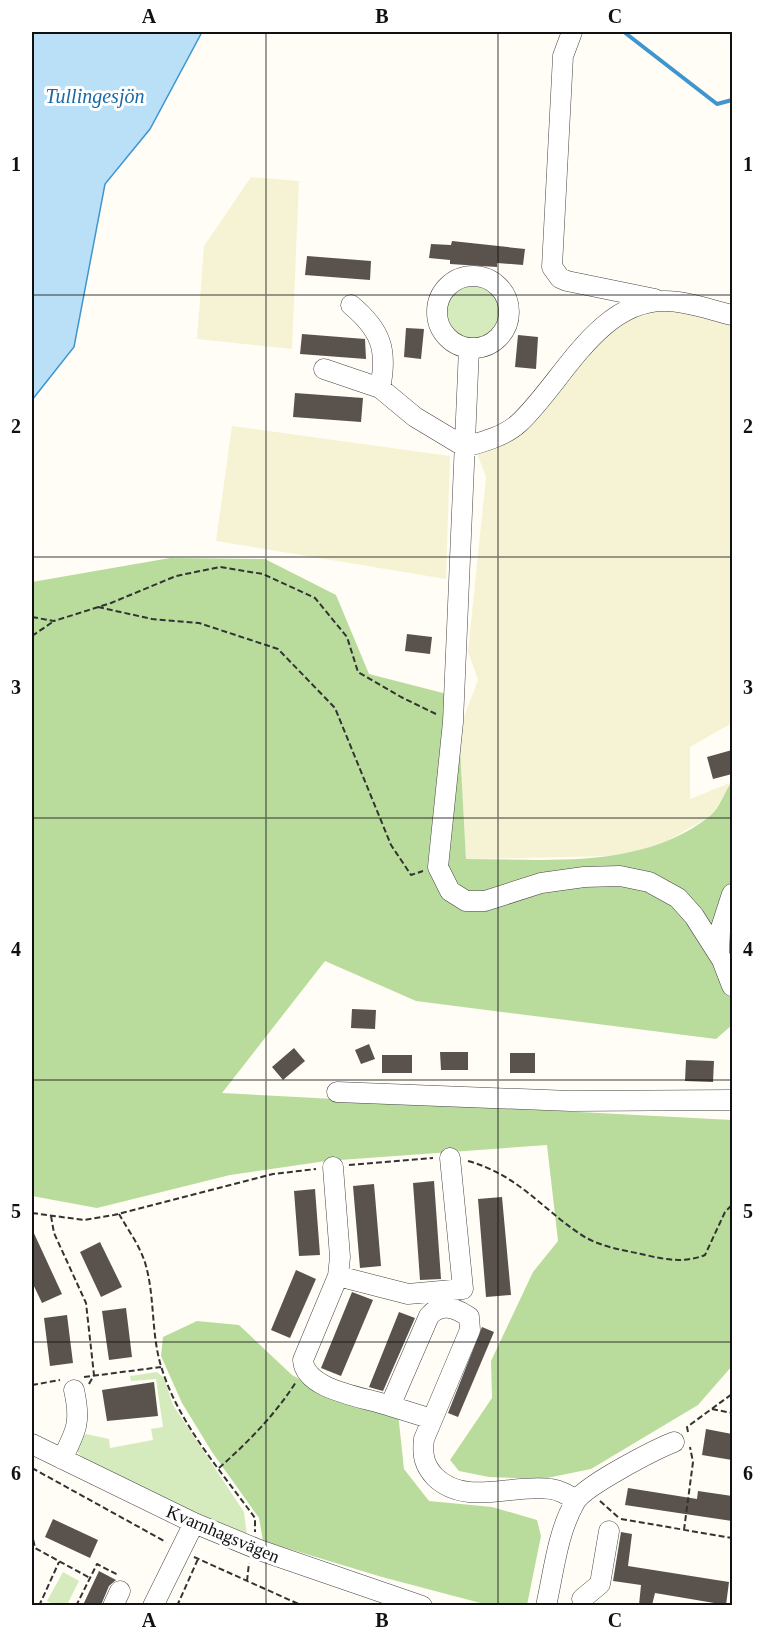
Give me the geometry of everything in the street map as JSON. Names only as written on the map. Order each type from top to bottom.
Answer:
[{"type":"street","points":[[572,32],[563,56],[552,267],[560,278],[732,315]]},
{"type":"street","points":[[601,288],[609,298],[610,312],[607,325]]},
{"type":"street","points":[[324,369],[380,388],[415,417],[465,447],[494,438],[518,424],[578,353],[624,310],[641,304],[666,301]]},
{"type":"street","points":[[351,305],[370,321],[382,346],[385,368],[380,388]]},
{"type":"street","points":[[469,348],[453,722],[438,867],[450,891],[466,901],[485,901],[541,883],[584,877],[620,876],[649,882],[678,898],[694,916],[719,954],[732,986]]},
{"type":"street","points":[[719,954],[720,931],[732,894]]},
{"type":"street","points":[[337,1092],[571,1101],[732,1100]]},
{"type":"street","points":[[450,1158],[465,1314]]},
{"type":"street","points":[[333,1167],[340,1257],[338,1276],[303,1360],[304,1370],[309,1377],[338,1392],[432,1419]]},
{"type":"street","points":[[338,1276],[408,1294],[463,1289]]},
{"type":"street","points":[[390,1406],[429,1316],[439,1308],[446,1307],[465,1314],[469,1317],[470,1330],[432,1419],[422,1454],[427,1468],[441,1482],[458,1490],[482,1493],[512,1488],[553,1489],[581,1496]]},
{"type":"street","points":[[62,1459],[78,1426],[79,1411],[74,1390]]},
{"type":"street","points":[[615,1525],[600,1584],[585,1602],[548,1599],[556,1550],[581,1496],[653,1450],[674,1442]]},
{"type":"street","name":"Kvarnhagsvägen","points":[[32,1444],[194,1523],[291,1563],[422,1605]]},
{"type":"street","points":[[153,1605],[194,1523]]},
{"type":"path","points":[[32,636],[54,621],[187,573],[220,567],[263,574],[315,597],[347,637],[358,672],[400,697],[453,722]]},
{"type":"path","points":[[97,607],[153,619],[199,623],[278,649],[335,708],[391,845],[411,875],[438,867]]},
{"type":"path","points":[[32,617],[54,621]]},
{"type":"path","points":[[32,1213],[84,1220],[119,1214],[273,1174],[406,1159],[450,1158],[479,1164],[517,1182],[580,1234],[599,1244],[668,1260],[693,1259],[705,1255],[725,1212],[732,1205]]},
{"type":"path","points":[[119,1214],[142,1254],[147,1268],[153,1332],[161,1367],[184,1416],[255,1518],[255,1538]]},
{"type":"path","points":[[51,1216],[54,1233],[86,1303],[94,1375],[161,1367]]},
{"type":"path","points":[[219,1468],[251,1440],[282,1404],[304,1370]]},
{"type":"path","points":[[684,1530],[693,1462],[687,1427],[732,1394]]},
{"type":"path","points":[[712,1409],[732,1413]]},
{"type":"path","points":[[90,1578],[35,1548],[32,1534],[32,1468],[198,1559],[303,1605]]},
{"type":"path","points":[[581,1496],[615,1525],[684,1530],[732,1538]]},
{"type":"path","points":[[247,1581],[250,1556]]},
{"type":"path","points":[[177,1605],[198,1559]]},
{"type":"path","points":[[39,1605],[59,1562]]},
{"type":"path","points":[[76,1605],[97,1564],[126,1580],[117,1598]]},
{"type":"shaded area","points":[[251,177],[299,181],[292,349],[197,339],[204,246]]},
{"type":"shaded area","points":[[670,308],[732,323],[732,723],[690,747],[690,799],[732,782],[712,815],[662,844],[618,856],[466,859],[459,730],[478,680],[468,652],[486,477],[476,451],[610,327],[639,310]]},
{"type":"shaded area","points":[[232,426],[450,456],[446,579],[216,541]]},
{"type":"green space","points":[[468,285],[478,285],[488,289],[496,297],[500,312],[496,327],[488,335],[478,339],[468,339],[458,335],[450,327],[446,317],[446,307],[450,297],[458,289]]},
{"type":"green space","points":[[170,558],[265,559],[336,595],[369,674],[447,694],[459,730],[466,859],[593,858],[655,846],[683,833],[710,816],[732,782],[732,1025],[716,1039],[416,1001],[325,961],[222,1093],[732,1120],[732,1366],[698,1405],[591,1469],[542,1479],[489,1477],[459,1471],[450,1460],[492,1398],[491,1361],[533,1272],[558,1241],[547,1145],[326,1161],[230,1175],[97,1208],[32,1196],[32,582]]},
{"type":"green space","points":[[197,1321],[239,1325],[292,1375],[317,1389],[398,1413],[404,1469],[429,1501],[492,1507],[537,1520],[541,1536],[527,1605],[488,1605],[382,1577],[263,1541],[259,1518],[212,1452],[182,1403],[161,1356],[163,1337]]},
{"type":"green space","points":[[157,1372],[164,1378],[173,1405],[244,1512],[247,1536],[85,1462],[77,1451],[79,1440],[86,1434],[109,1439],[110,1448],[153,1440],[151,1429],[163,1427],[156,1379],[131,1381],[130,1376]]},
{"type":"green space","points":[[63,1572],[79,1581],[67,1605],[55,1605],[47,1601]]},
{"type":"water","name":"Tullingesjön","points":[[32,32],[202,32],[150,129],[105,184],[74,347],[32,400]]},
{"type":"building","points":[[452,241],[525,249],[523,265],[497,263],[497,267],[450,264],[450,260],[429,258],[431,244],[451,245]]},
{"type":"building","points":[[307,256],[371,261],[370,280],[305,275]]},
{"type":"building","points":[[406,328],[424,329],[421,359],[404,357]]},
{"type":"building","points":[[302,334],[365,339],[366,359],[300,354]]},
{"type":"building","points":[[518,335],[538,337],[536,369],[515,367]]},
{"type":"building","points":[[295,393],[363,398],[361,422],[293,417]]},
{"type":"building","points":[[407,634],[432,637],[430,654],[405,651]]},
{"type":"building","points":[[732,750],[732,774],[713,779],[707,757]]},
{"type":"building","points":[[352,1009],[376,1010],[375,1029],[351,1028]]},
{"type":"building","points":[[369,1044],[375,1059],[361,1064],[355,1050]]},
{"type":"building","points":[[294,1048],[305,1061],[283,1080],[272,1067]]},
{"type":"building","points":[[440,1052],[468,1052],[468,1070],[441,1070]]},
{"type":"building","points":[[510,1053],[535,1053],[535,1073],[510,1073]]},
{"type":"building","points":[[382,1055],[412,1055],[412,1073],[382,1073]]},
{"type":"building","points":[[686,1060],[714,1061],[713,1082],[685,1081]]},
{"type":"building","points":[[434,1181],[441,1279],[420,1280],[413,1183]]},
{"type":"building","points":[[374,1184],[381,1266],[360,1268],[353,1186]]},
{"type":"building","points":[[315,1189],[320,1255],[299,1256],[294,1191]]},
{"type":"building","points":[[502,1197],[511,1295],[486,1297],[478,1199]]},
{"type":"building","points":[[32,1229],[62,1294],[42,1303],[32,1282]]},
{"type":"building","points":[[100,1242],[122,1287],[101,1297],[80,1252]]},
{"type":"building","points":[[296,1270],[316,1279],[290,1338],[271,1330]]},
{"type":"building","points":[[352,1292],[373,1300],[341,1376],[321,1368]]},
{"type":"building","points":[[126,1308],[132,1357],[109,1360],[102,1311]]},
{"type":"building","points":[[399,1312],[415,1318],[383,1391],[369,1387]]},
{"type":"building","points":[[67,1315],[73,1363],[50,1366],[44,1318]]},
{"type":"building","points":[[482,1327],[494,1332],[458,1417],[448,1413]]},
{"type":"building","points":[[154,1382],[158,1416],[107,1421],[102,1390]]},
{"type":"building","points":[[706,1429],[732,1434],[732,1460],[702,1455]]},
{"type":"building","points":[[628,1488],[697,1499],[698,1491],[732,1496],[732,1521],[625,1505]]},
{"type":"building","points":[[53,1519],[98,1540],[90,1558],[45,1537]]},
{"type":"building","points":[[621,1532],[632,1534],[628,1566],[729,1582],[726,1605],[655,1593],[652,1605],[639,1605],[641,1585],[613,1581]]},
{"type":"building","points":[[99,1571],[116,1580],[109,1586],[101,1605],[83,1605]]},
{"type":"waterway","points":[[624,32],[717,104],[732,100]]}]
